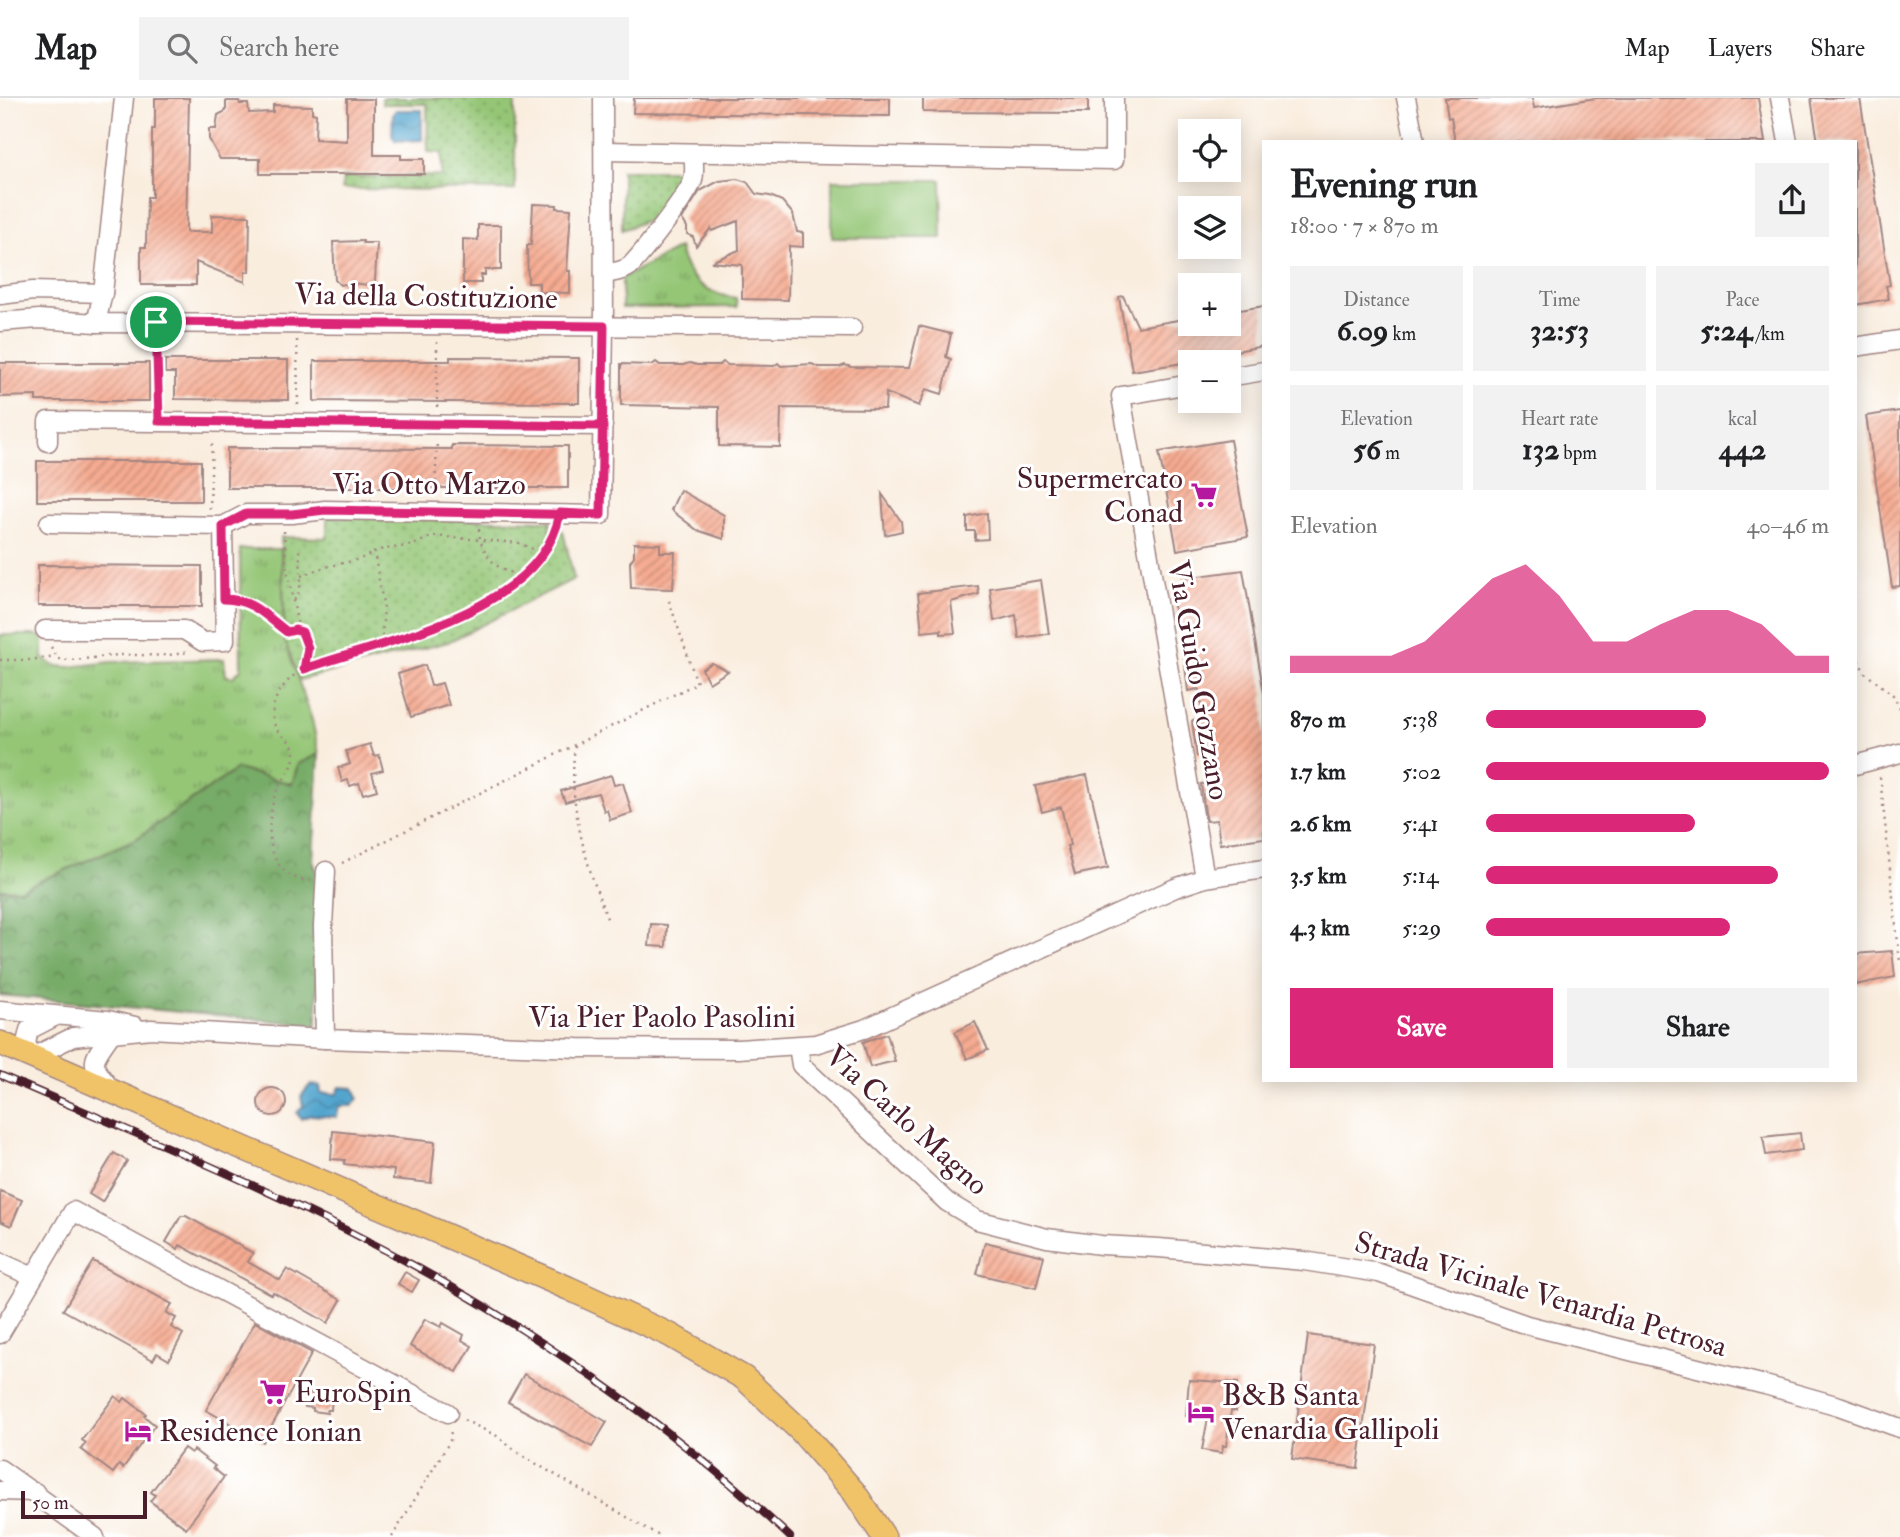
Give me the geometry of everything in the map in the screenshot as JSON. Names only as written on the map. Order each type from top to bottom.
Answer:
[{"type":"main road","points":[[0,1043],[568,1288],[670,1335],[744,1378],[801,1431],[854,1492],[884,1537]]},
{"type":"street","points":[[96,323],[103,293],[124,98]]},
{"type":"street","points":[[48,442],[48,421],[603,426],[603,98]]},
{"type":"street","points":[[604,151],[1114,160],[1114,98]]},
{"type":"street","points":[[1406,98],[1415,140]]},
{"type":"street","points":[[1780,98],[1788,140]]},
{"type":"street","points":[[604,274],[622,271],[630,265],[657,232],[690,186],[694,177],[693,152]]},
{"type":"street","points":[[0,295],[33,291],[103,293]]},
{"type":"street","name":"Via della Costituzione","points":[[0,322],[39,319],[96,323],[852,328]]},
{"type":"street","points":[[1857,347],[1900,340]]},
{"type":"street","points":[[1241,375],[1262,371]]},
{"type":"street","name":"Via Guido Gozzano","points":[[1178,386],[1121,396],[1205,878]]},
{"type":"street","name":"Via Otto Marzo","points":[[49,523],[223,526],[246,514],[325,510],[601,515],[603,426]]},
{"type":"street","points":[[48,630],[184,630],[203,642],[225,642],[223,526]]},
{"type":"street","points":[[1863,764],[1900,753]]},
{"type":"street","name":"Via Pier Paolo Pasolini","points":[[32,1057],[73,1037],[151,1030],[578,1048],[738,1049],[798,1046],[838,1039],[864,1029],[1175,888],[1205,878],[1262,869]]},
{"type":"street","points":[[325,1039],[326,871]]},
{"type":"street","name":"Via Pier Paolo Pasolini","points":[[0,1010],[108,1020],[151,1030]]},
{"type":"street","points":[[32,1057],[26,1043],[29,1030],[56,1016]]},
{"type":"street","points":[[111,1034],[94,1058],[95,1070],[111,1089]]},
{"type":"street","name":"Via Carlo Magno","points":[[798,1046],[801,1065],[947,1202],[962,1212],[977,1220],[1047,1238],[1101,1245],[1159,1248]]},
{"type":"street","points":[[0,1334],[73,1211],[444,1411]]},
{"type":"street","name":"Strada Vicinale Venardia Petrosa","points":[[1159,1248],[1304,1261],[1379,1273],[1527,1325],[1776,1388],[1839,1406],[1900,1428]]},
{"type":"street","points":[[0,1262],[33,1277]]},
{"type":"street","points":[[0,1469],[95,1537]]},
{"type":"street","points":[[0,1492],[35,1492]]},
{"type":"path","points":[[156,322],[159,421]]},
{"type":"path","points":[[297,323],[298,423]]},
{"type":"path","points":[[479,512],[479,540],[490,560],[511,573],[527,572]]},
{"type":"path","points":[[324,891],[313,881],[304,881],[280,867],[270,850],[270,824],[275,794],[292,767],[294,755],[289,739],[279,732],[273,720],[278,693],[289,679],[304,669],[425,631],[473,609],[501,592],[527,572],[542,553],[556,533],[560,513]]},
{"type":"path","points":[[284,514],[286,564],[299,632],[307,641],[304,669]]},
{"type":"path","points":[[301,576],[360,559],[374,551],[413,545],[433,536],[519,543],[542,553]]},
{"type":"path","points":[[294,600],[298,595],[301,576],[299,549]]},
{"type":"path","points":[[374,551],[384,609],[380,646]]},
{"type":"path","points":[[224,599],[240,599],[287,632],[299,632]]},
{"type":"path","points":[[326,871],[696,683],[669,601]]},
{"type":"path","points":[[48,630],[51,651],[58,659],[68,661],[123,654],[173,656],[191,651],[203,642]]},
{"type":"path","points":[[0,660],[30,660],[55,656]]},
{"type":"path","points":[[1857,658],[1865,673],[1893,695],[1900,708]]},
{"type":"path","points":[[575,746],[572,784],[576,811],[597,895],[608,921]]},
{"type":"path","points":[[1863,764],[1878,771],[1882,784],[1900,961]]},
{"type":"path","points":[[392,1537],[450,1441],[452,1427],[444,1411]]},
{"type":"path","points":[[444,1411],[498,1436],[518,1453],[661,1537]]},
{"type":"green space","points":[[382,98],[515,98],[515,190],[342,189],[343,177],[442,176],[442,153],[428,152],[427,104],[382,104]]},
{"type":"green space","points":[[622,170],[686,170],[685,183],[663,214],[622,230]]},
{"type":"green space","points":[[832,180],[941,180],[942,238],[832,238]]},
{"type":"green space","points":[[679,248],[686,268],[698,283],[715,293],[736,298],[737,307],[622,308],[622,278]]},
{"type":"green space","points":[[327,517],[551,521],[550,530],[563,531],[574,579],[448,642],[299,680],[285,641],[281,537],[327,538]]},
{"type":"green space","points":[[240,549],[281,549],[285,641],[312,720],[319,754],[298,764],[292,785],[237,769],[136,839],[20,890],[0,889],[0,635],[38,635],[43,641],[43,658],[55,666],[224,659],[226,676],[233,677],[241,669]]},
{"type":"green space","points":[[319,754],[313,861],[319,877],[317,1025],[0,995],[0,889],[20,890],[136,839],[237,769],[292,784],[298,764]]},
{"type":"water","points":[[396,110],[422,110],[422,140],[396,141],[392,136],[393,114]]},
{"type":"water","points":[[310,1085],[320,1086],[321,1093],[337,1094],[340,1087],[354,1088],[358,1098],[352,1106],[339,1106],[337,1117],[311,1115],[301,1119],[297,1113],[303,1106],[301,1096]]},
{"type":"building","points":[[155,98],[189,98],[186,232],[212,232],[212,215],[250,216],[249,272],[245,272],[245,282],[196,262],[196,285],[141,285],[141,247],[146,247],[147,197],[152,197]]},
{"type":"building","points":[[634,98],[890,98],[890,116],[633,113]]},
{"type":"building","points":[[923,98],[1088,98],[1088,113],[923,112]]},
{"type":"building","points":[[1445,98],[1532,98],[1534,108],[1596,98],[1758,98],[1765,140],[1455,140],[1451,117],[1448,118]]},
{"type":"building","points":[[1811,98],[1860,98],[1890,285],[1886,286],[1889,299],[1857,305],[1857,140],[1818,140]]},
{"type":"building","points":[[347,99],[374,99],[374,155],[401,155],[401,159],[424,159],[424,174],[260,174],[260,159],[220,159],[209,139],[209,129],[216,129],[218,115],[226,111],[226,101],[239,101],[240,104],[248,104],[249,113],[273,112],[273,105],[312,106],[312,113],[316,114],[315,139],[347,141]]},
{"type":"building","points":[[737,179],[747,182],[756,194],[782,201],[793,214],[797,232],[803,233],[803,247],[789,246],[788,300],[742,299],[742,265],[711,262],[739,250],[738,221],[712,231],[711,228],[696,246],[693,237],[687,234],[687,227],[682,219],[700,191],[719,181]]},
{"type":"building","points":[[533,204],[557,205],[557,208],[571,209],[567,271],[570,271],[570,293],[539,292],[539,283],[528,283],[527,245],[531,245]]},
{"type":"building","points":[[478,225],[501,225],[501,270],[485,270],[485,275],[481,275],[481,283],[463,283],[463,239],[478,240]]},
{"type":"building","points":[[333,242],[377,243],[375,281],[369,285],[340,285],[335,280]]},
{"type":"building","points":[[1123,296],[1138,327],[1178,320],[1178,336],[1241,336],[1241,310],[1262,306],[1262,346],[1241,350],[1178,350],[1178,364],[1132,371],[1119,297]]},
{"type":"building","points":[[919,326],[951,334],[946,357],[951,359],[942,394],[926,389],[919,406],[886,393],[885,409],[781,408],[780,447],[719,446],[719,407],[621,405],[621,364],[652,365],[656,362],[660,365],[720,365],[723,362],[728,365],[774,366],[778,363],[781,366],[812,364],[818,367],[845,365],[909,368]]},
{"type":"building","points":[[450,357],[579,358],[579,403],[314,401],[314,361],[450,361]]},
{"type":"building","points":[[165,360],[288,360],[288,400],[175,399],[175,373],[165,373]]},
{"type":"building","points":[[0,363],[149,363],[149,401],[36,401],[36,396],[0,397]]},
{"type":"building","points":[[1900,411],[1900,586],[1892,587],[1866,416]]},
{"type":"building","name":"Supermercato Conad","points":[[1230,440],[1248,537],[1177,550],[1159,452]]},
{"type":"building","points":[[452,445],[568,446],[568,488],[227,488],[227,448],[452,449]]},
{"type":"building","points":[[37,461],[201,461],[201,501],[37,501]]},
{"type":"building","points":[[680,490],[724,515],[724,539],[697,530],[671,510]]},
{"type":"building","points":[[882,494],[901,521],[902,531],[885,535]]},
{"type":"building","points":[[987,513],[988,539],[975,540],[975,531],[967,531],[967,517]]},
{"type":"building","points":[[634,543],[660,544],[660,552],[675,552],[673,589],[631,588],[630,562],[634,556]]},
{"type":"building","points":[[38,565],[202,566],[202,606],[38,606]]},
{"type":"building","points":[[1243,570],[1262,682],[1262,838],[1220,844],[1217,820],[1207,821],[1201,784],[1212,783],[1208,754],[1197,756],[1192,721],[1203,719],[1199,689],[1188,691],[1184,657],[1193,656],[1189,627],[1177,628],[1172,592],[1185,591],[1183,578]]},
{"type":"building","points":[[1041,580],[1049,634],[1019,638],[1016,615],[994,621],[990,588]]},
{"type":"building","points":[[978,586],[979,594],[951,602],[955,633],[941,634],[941,630],[922,632],[918,593]]},
{"type":"building","points":[[712,663],[728,671],[709,683],[702,669]]},
{"type":"building","points":[[425,665],[431,686],[442,683],[449,705],[411,717],[398,674]]},
{"type":"building","points":[[370,744],[374,756],[379,755],[383,770],[372,773],[377,790],[363,794],[359,783],[350,786],[348,780],[342,782],[338,768],[350,764],[346,751]]},
{"type":"building","points":[[611,775],[614,785],[623,783],[632,813],[610,820],[598,793],[565,802],[561,791]]},
{"type":"building","points":[[1087,775],[1108,868],[1075,875],[1061,807],[1042,812],[1035,786]]},
{"type":"building","points":[[651,924],[667,925],[666,947],[649,946]]},
{"type":"building","points":[[1892,951],[1895,977],[1857,985],[1857,954]]},
{"type":"building","points":[[975,1022],[988,1050],[967,1059],[955,1032]]},
{"type":"building","points":[[887,1034],[895,1061],[870,1067],[863,1042]]},
{"type":"building","points":[[272,1088],[282,1092],[286,1102],[282,1112],[272,1116],[262,1112],[258,1102],[262,1092]]},
{"type":"building","points":[[333,1131],[435,1142],[431,1183],[393,1179],[394,1170],[344,1164],[345,1160],[331,1159]]},
{"type":"building","points":[[1800,1133],[1802,1150],[1766,1155],[1763,1137]]},
{"type":"building","points":[[114,1153],[127,1161],[102,1202],[89,1194]]},
{"type":"building","points":[[0,1191],[22,1200],[11,1226],[0,1221]]},
{"type":"building","points":[[181,1216],[186,1216],[253,1253],[248,1262],[280,1280],[287,1269],[341,1300],[328,1323],[180,1245],[178,1249],[166,1242]]},
{"type":"building","points":[[985,1242],[1044,1256],[1036,1288],[977,1274]]},
{"type":"building","points":[[93,1261],[172,1304],[166,1313],[176,1318],[171,1327],[183,1334],[169,1360],[157,1353],[153,1360],[63,1310]]},
{"type":"building","points":[[405,1272],[419,1280],[412,1292],[398,1284]]},
{"type":"building","points":[[425,1319],[441,1327],[443,1323],[464,1335],[462,1340],[472,1346],[457,1372],[410,1346]]},
{"type":"building","points":[[255,1322],[312,1353],[263,1442],[206,1410]]},
{"type":"building","points":[[1308,1335],[1374,1344],[1358,1468],[1292,1459]]},
{"type":"building","points":[[524,1374],[607,1422],[592,1447],[508,1402]]},
{"type":"building","points":[[1189,1380],[1238,1383],[1236,1411],[1231,1411],[1226,1446],[1223,1446],[1222,1453],[1202,1450],[1208,1418],[1186,1416]]},
{"type":"building","points":[[307,1393],[332,1396],[331,1410],[327,1410],[327,1413],[305,1407]]},
{"type":"building","points":[[115,1396],[122,1402],[125,1398],[146,1414],[144,1416],[155,1425],[123,1468],[119,1465],[113,1473],[81,1449],[86,1443],[82,1440]]},
{"type":"building","points":[[184,1448],[191,1453],[194,1450],[215,1466],[213,1468],[224,1477],[186,1528],[150,1501],[155,1495],[151,1492]]},
{"type":"railway","points":[[0,1075],[290,1203],[438,1279],[597,1380],[698,1457],[790,1537]]},
{"type":"place","name":"Supermercato Conad","points":[[1204,495]]},
{"type":"place","name":"EuroSpin","points":[[273,1392]]},
{"type":"place","name":"B&B Santa Venardia Gallipoli","points":[[1201,1412]]},
{"type":"place","name":"Residence Ionian","points":[[138,1431]]},
{"type":"route","points":[[156,322],[159,421],[603,426],[601,515],[560,513],[325,510],[292,514],[246,514],[223,526],[224,599],[240,599],[287,632],[302,632],[308,648],[304,669],[425,631],[473,609],[493,598],[527,572],[556,533],[560,513],[601,515],[603,426],[604,326],[156,322]]}]
